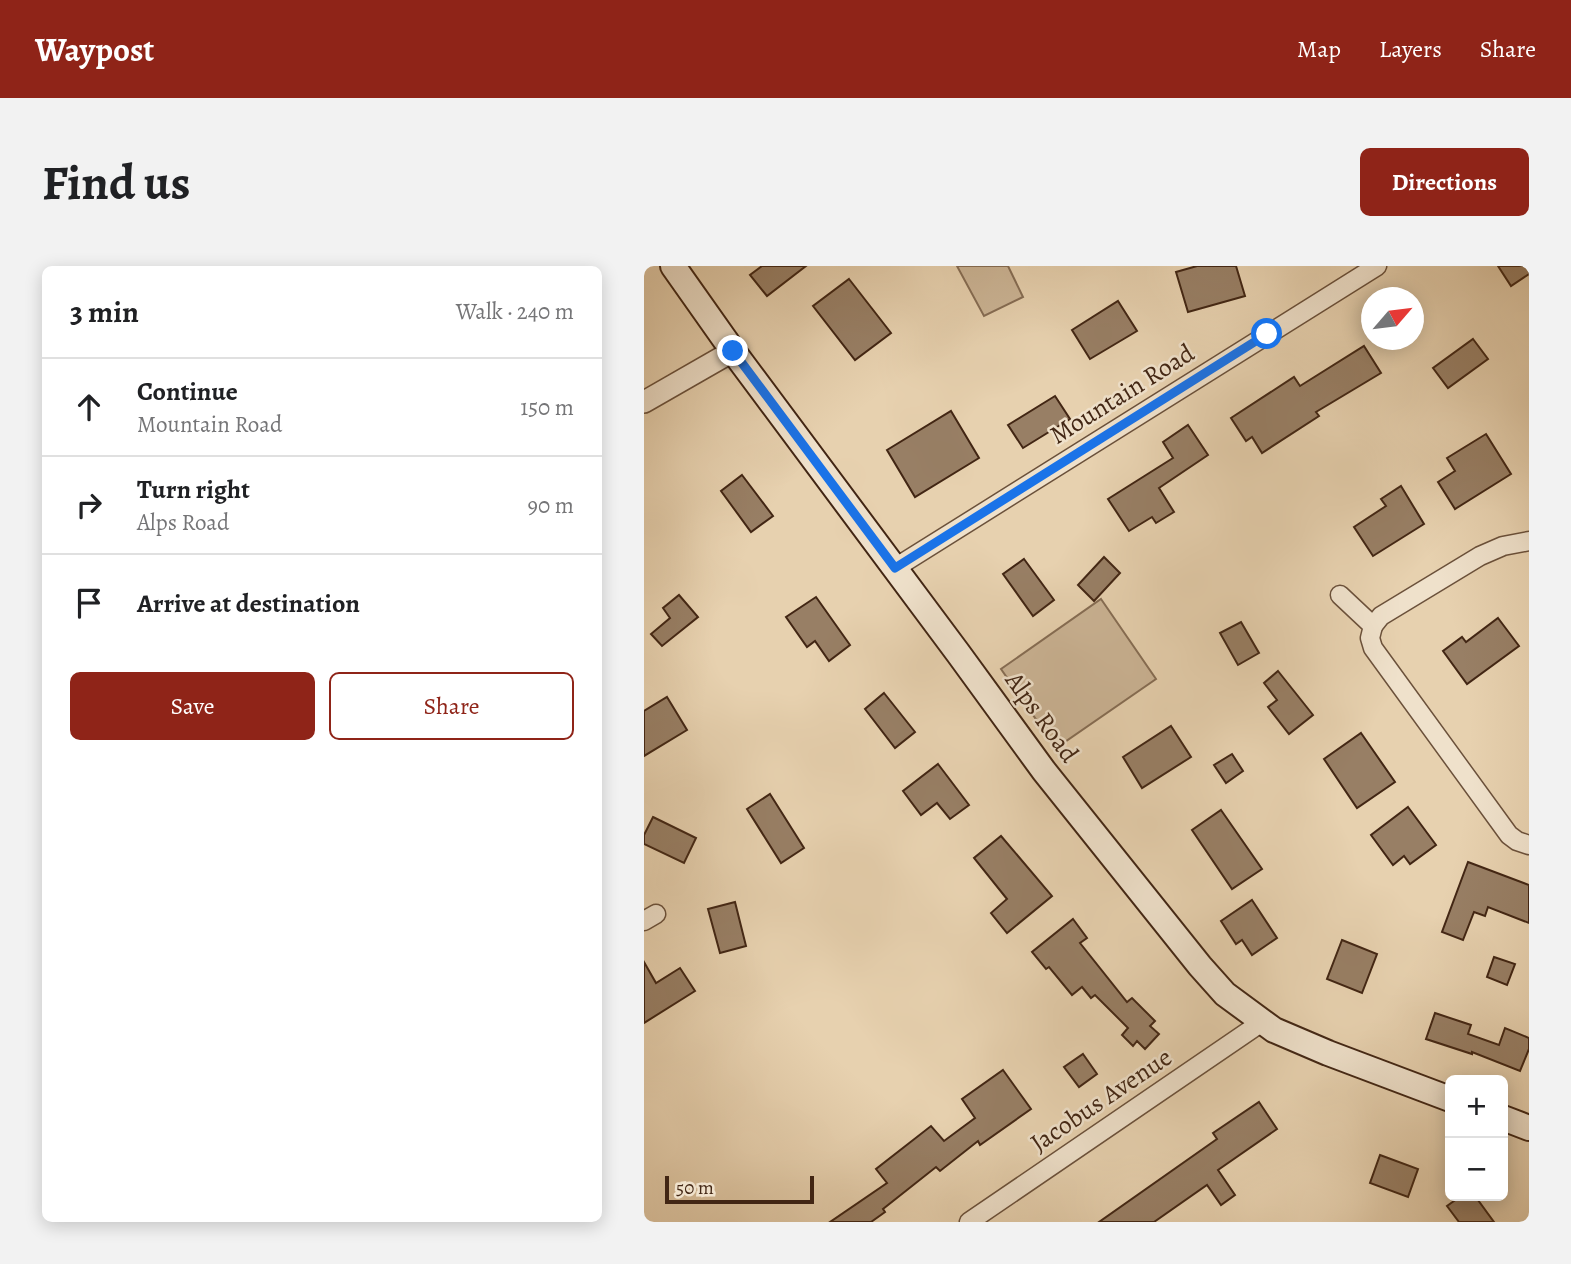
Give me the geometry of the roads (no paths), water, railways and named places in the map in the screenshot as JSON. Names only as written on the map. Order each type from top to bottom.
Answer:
[{"type":"main road","name":"Alps Road","points":[[673,266],[1044,771],[1225,994],[1273,1030],[1445,1097]]},
{"type":"main road","points":[[1508,1120],[1529,1128]]},
{"type":"street","name":"Mountain Road","points":[[895,568],[1377,266]]},
{"type":"street","points":[[644,402],[733,351]]},
{"type":"street","points":[[1529,541],[1503,546],[1480,556],[1381,616],[1373,626],[1370,638],[1373,648],[1508,835],[1529,845]]},
{"type":"street","points":[[1340,595],[1373,626]]},
{"type":"street","name":"Jacobus Avenue","points":[[969,1222],[1262,1022]]}]
